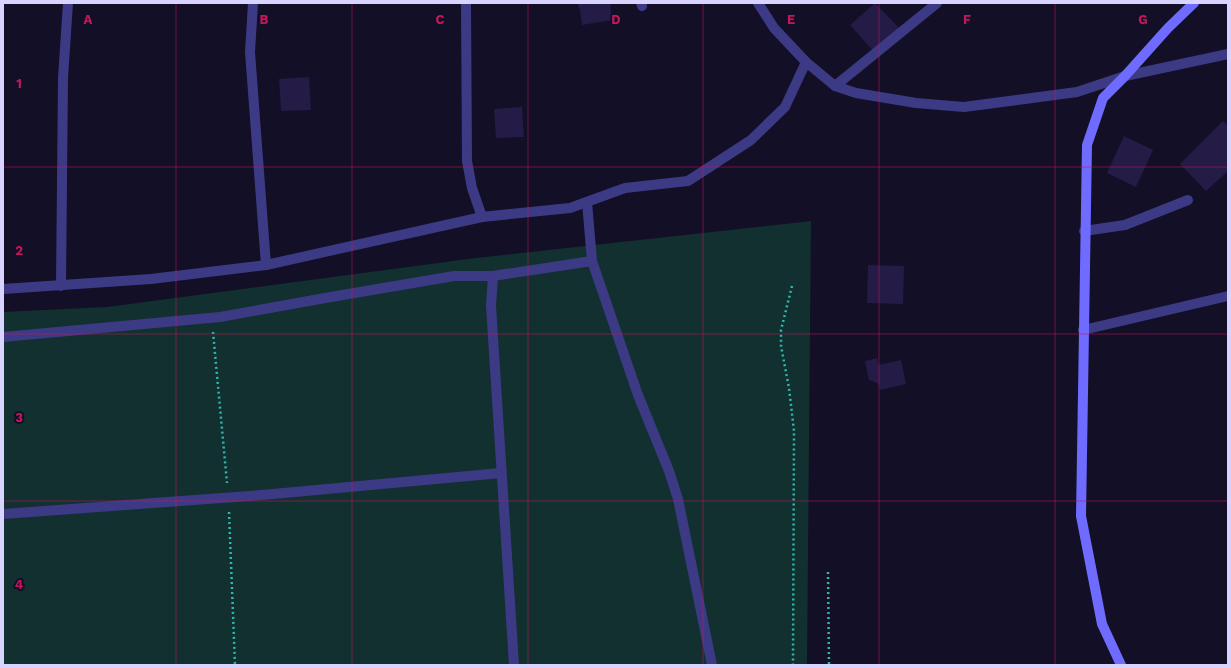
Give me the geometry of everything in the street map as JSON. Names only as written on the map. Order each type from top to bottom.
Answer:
[{"type":"street","points":[[61,286],[63,78],[68,3]]},
{"type":"street","points":[[253,3],[250,52],[266,265]]},
{"type":"street","points":[[466,3],[467,162],[472,188],[482,217]]},
{"type":"street","points":[[758,3],[774,28],[806,62],[836,86],[856,93],[916,103],[964,107],[1078,92],[1125,76],[1228,54]]},
{"type":"street","points":[[836,86],[937,3]]},
{"type":"street","points":[[1121,665],[1102,624],[1082,516],[1084,231],[1087,145],[1103,98],[1168,28],[1194,3]]},
{"type":"street","points":[[3,289],[61,286],[224,272],[266,265],[482,217],[570,208],[625,188],[688,181],[751,140],[785,107],[806,62]]},
{"type":"street","points":[[1084,231],[1125,225],[1188,200]]},
{"type":"street","points":[[587,202],[592,261],[638,395],[669,471],[678,500],[712,665]]},
{"type":"street","points":[[3,337],[220,317],[454,276],[493,276],[592,261]]},
{"type":"street","points":[[493,276],[491,306],[514,665]]},
{"type":"street","points":[[1083,330],[1228,296]]},
{"type":"street","points":[[3,514],[262,495],[501,473]]},
{"type":"path","points":[[792,286],[781,330],[781,346],[789,388],[794,431],[793,665]]},
{"type":"path","points":[[828,572],[829,665]]},
{"type":"green space","points":[[811,221],[807,665],[3,665],[3,312],[107,307],[468,259]]},
{"type":"building","points":[[577,3],[610,3],[612,20],[582,25],[580,10]]},
{"type":"building","points":[[875,3],[901,30],[875,53],[850,25]]},
{"type":"building","points":[[309,77],[311,110],[281,111],[279,79]]},
{"type":"building","points":[[522,107],[524,137],[496,138],[494,109]]},
{"type":"building","points":[[1223,121],[1228,126],[1228,171],[1206,191],[1180,164]]},
{"type":"building","points":[[1124,136],[1153,150],[1136,187],[1107,173]]},
{"type":"building","points":[[868,265],[904,266],[903,304],[867,303]]},
{"type":"building","points":[[877,358],[878,365],[901,360],[906,384],[880,390],[879,384],[869,380],[865,361]]}]
